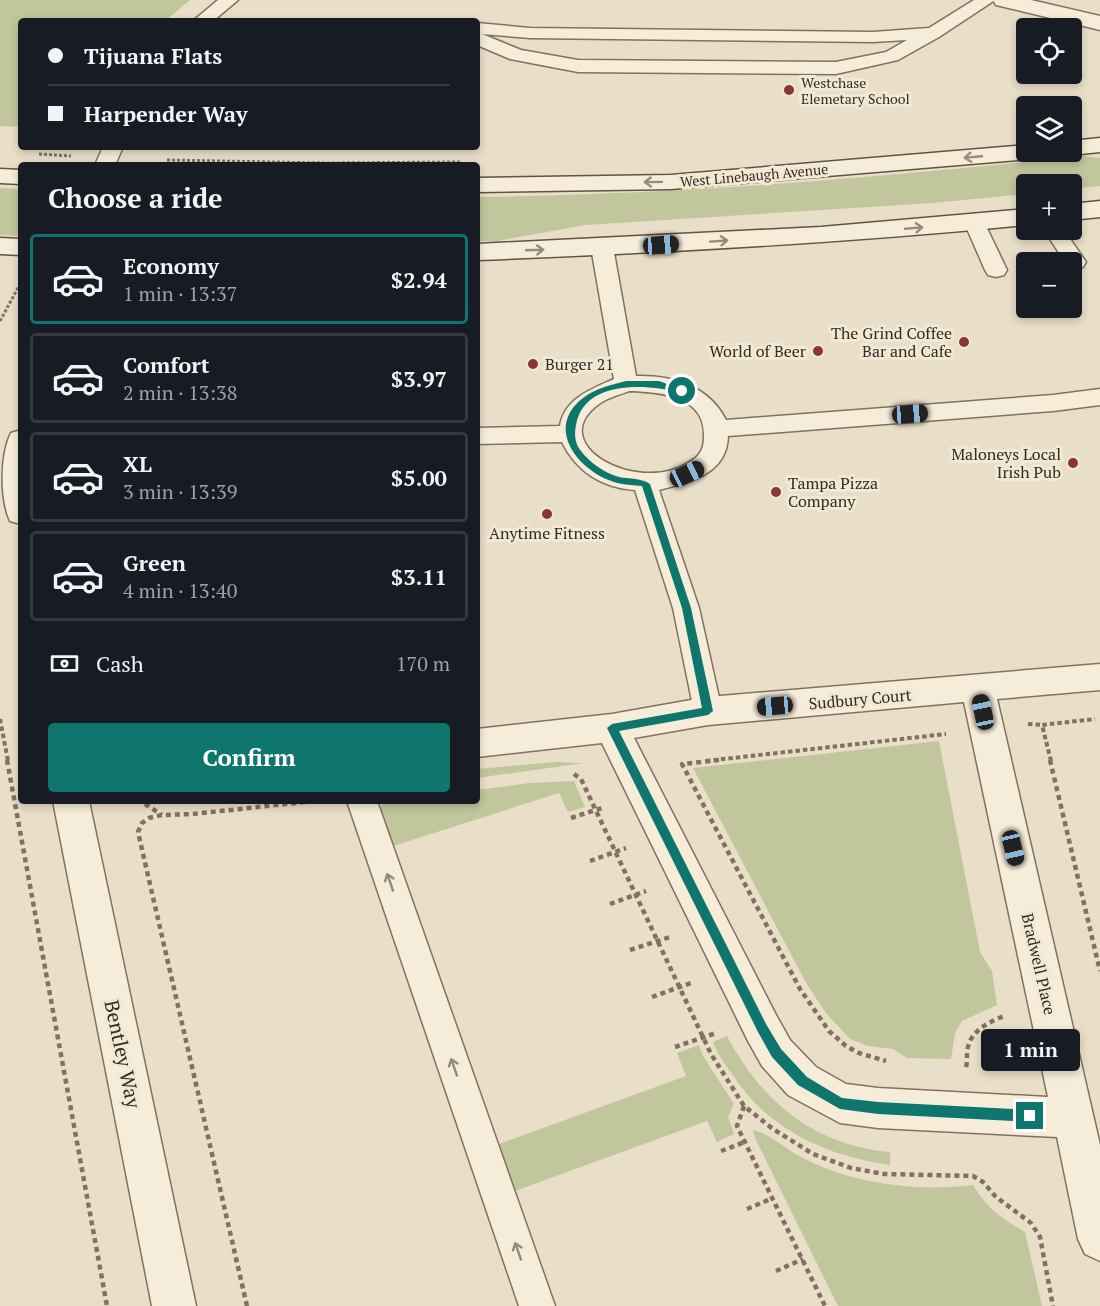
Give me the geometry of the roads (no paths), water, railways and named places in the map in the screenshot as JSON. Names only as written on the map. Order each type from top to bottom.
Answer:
[{"type":"street","points":[[1004,0],[1100,23]]},
{"type":"street","points":[[1082,147],[1100,145]]},
{"type":"street","name":"West Linebaugh Avenue","points":[[480,185],[671,182],[1016,153]]},
{"type":"street","points":[[0,176],[18,177]]},
{"type":"street","points":[[1082,211],[1100,209]]},
{"type":"street","points":[[480,252],[602,248],[878,231],[1016,218]]},
{"type":"street","points":[[0,246],[18,247]]},
{"type":"street","points":[[18,452],[8,479],[18,505]]},
{"type":"street","name":"Sudbury Court","points":[[480,742],[612,728],[708,711],[978,690],[1100,677]]},
{"type":"street","name":"Bradwell Place","points":[[978,690],[1100,1239]]},
{"type":"street","points":[[612,728],[762,1028],[776,1053],[802,1081],[840,1103],[878,1108],[1074,1118]]},
{"type":"street","name":"Bentley Way","points":[[72,804],[174,1306]]},
{"type":"lane","points":[[206,18],[229,0]]},
{"type":"lane","points":[[480,39],[516,55],[578,66],[836,68],[892,56],[986,0]]},
{"type":"lane","points":[[480,27],[530,33],[873,37],[933,33]]},
{"type":"lane","points":[[974,222],[996,270]]},
{"type":"lane","points":[[602,248],[626,383]]},
{"type":"lane","points":[[626,383],[659,384],[695,397],[711,412],[718,429],[715,452],[702,467],[671,481],[645,484],[615,479],[593,469],[576,452],[570,434],[573,416],[584,401],[603,390],[626,383]]},
{"type":"lane","points":[[718,429],[1053,403],[1100,397]]},
{"type":"lane","points":[[480,436],[570,434]]},
{"type":"lane","points":[[645,484],[687,608],[708,711]]},
{"type":"lane","points":[[363,804],[537,1306]]},
{"type":"place","name":"Westchase Elemetary School","points":[[789,90]]},
{"type":"place","name":"The Grind Coffee Bar and Cafe","points":[[964,342]]},
{"type":"place","name":"World of Beer","points":[[818,351]]},
{"type":"place","name":"Burger 21","points":[[533,364]]},
{"type":"place","name":"Maloneys Local Irish Pub","points":[[1073,463]]},
{"type":"place","name":"Tampa Pizza Company","points":[[776,492]]},
{"type":"place","name":"Anytime Fitness","points":[[547,514]]}]
